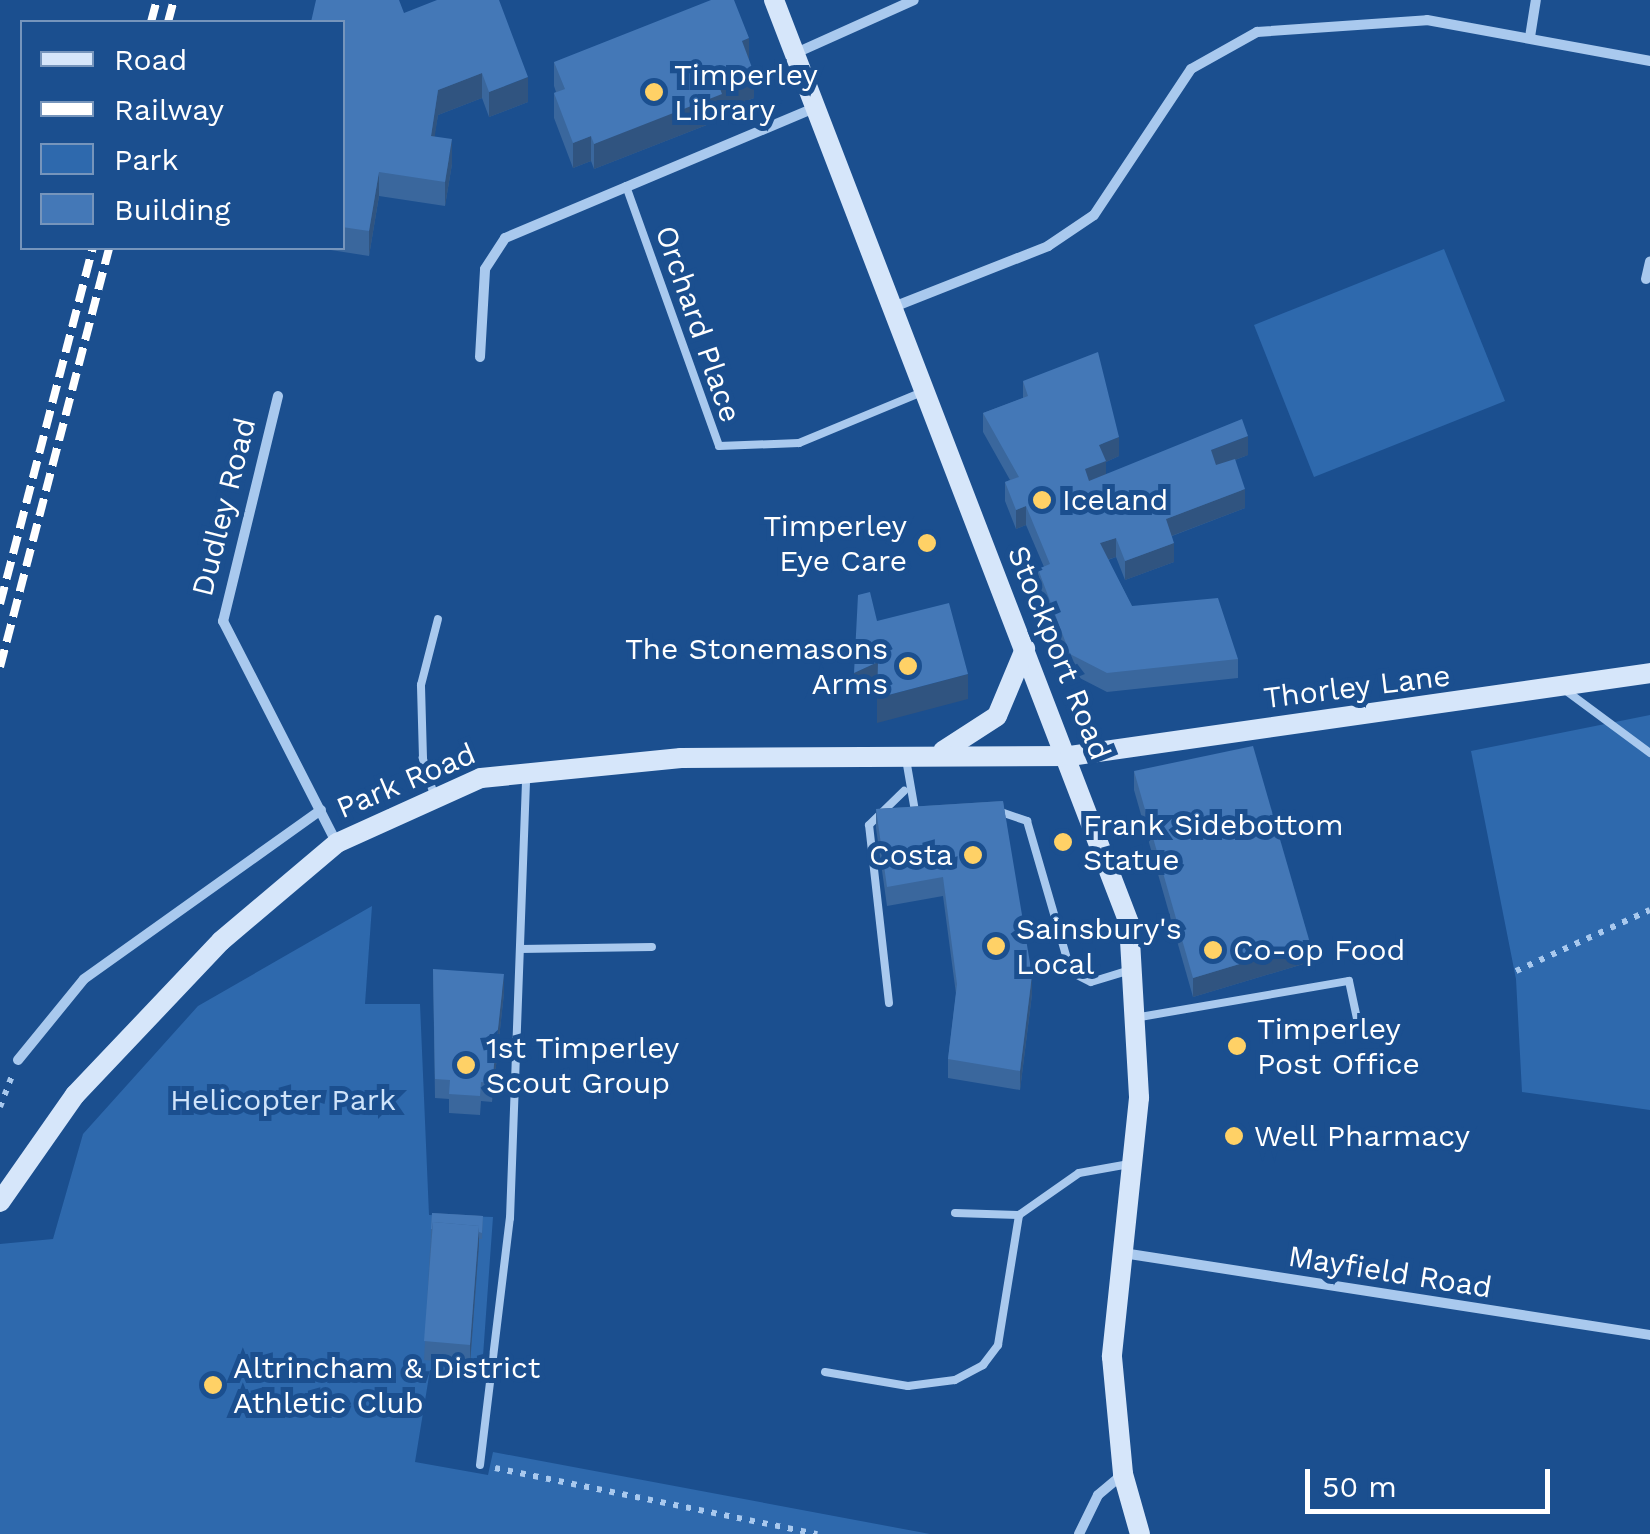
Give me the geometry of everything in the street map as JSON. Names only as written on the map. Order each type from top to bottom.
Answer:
[{"type":"main road","name":"Stockport Road","points":[[774,0],[818,106],[922,392],[1070,756],[1136,968],[1140,1017],[1134,1163],[1112,1357],[1123,1474],[1140,1534]]},
{"type":"main road","name":"Park Road","points":[[932,755],[997,716],[1025,650]]},
{"type":"main road","name":"Thorley Lane","points":[[1070,756],[1650,673]]},
{"type":"main road","name":"Park Road","points":[[0,1202],[150,1009],[337,843],[434,795],[526,768],[932,755],[1070,756]]},
{"type":"street","points":[[796,53],[914,0]]},
{"type":"street","points":[[1530,37],[1536,0]]},
{"type":"street","points":[[890,308],[1048,246],[1094,214],[1173,92],[1229,43],[1298,24],[1389,19],[1530,37],[1650,62]]},
{"type":"street","points":[[480,357],[490,254],[519,228],[818,106]]},
{"type":"street","points":[[1646,279],[1650,262]]},
{"type":"street","name":"Dudley Road","points":[[278,396],[223,620],[337,843]]},
{"type":"street","name":"Park Road","points":[[18,1060],[84,978],[321,810]]},
{"type":"street","name":"Mayfield Road","points":[[1123,1253],[1650,1335]]},
{"type":"street","points":[[1079,1534],[1098,1496],[1123,1474]]},
{"type":"lane","name":"Orchard Place","points":[[626,184],[719,446],[798,443],[922,392]]},
{"type":"lane","points":[[434,795],[423,758],[421,685],[438,619]]},
{"type":"lane","points":[[1562,686],[1650,753]]},
{"type":"lane","points":[[906,756],[904,792],[912,810],[934,815]]},
{"type":"lane","points":[[480,1465],[502,1328],[526,768]]},
{"type":"lane","points":[[889,1003],[868,826],[904,792]]},
{"type":"lane","points":[[986,812],[1027,821],[1064,962],[1091,982],[1136,968]]},
{"type":"lane","points":[[520,949],[652,946]]},
{"type":"lane","points":[[1140,1017],[1349,982],[1357,1020]]},
{"type":"lane","points":[[955,1213],[1019,1214],[1079,1173],[1134,1163]]},
{"type":"lane","points":[[825,1372],[908,1386],[955,1380],[983,1364],[998,1346],[1019,1214]]},
{"type":"path","points":[[1516,972],[1650,910]]},
{"type":"path","points":[[0,1107],[18,1060]]},
{"type":"path","points":[[480,1465],[817,1534]]},
{"type":"green space","points":[[1444,249],[1505,401],[1314,477],[1254,325]]},
{"type":"green space","points":[[1650,715],[1650,1110],[1522,1092],[1516,979],[1471,751]]},
{"type":"green space","name":"Helicopter Park","points":[[372,906],[365,1004],[420,1004],[429,1215],[493,1217],[483,1356],[470,1373],[430,1370],[415,1462],[488,1475],[493,1452],[930,1534],[0,1534],[0,1244],[53,1239],[83,1134],[198,1006]]},
{"type":"building","points":[[316,0],[399,0],[404,13],[437,0],[499,0],[528,77],[489,92],[482,73],[438,90],[431,136],[452,139],[445,182],[379,172],[369,231],[345,227],[345,20],[311,20]]},
{"type":"building","name":"Timperley Library","points":[[711,0],[734,0],[749,38],[742,41],[754,73],[719,86],[722,94],[594,144],[591,136],[573,143],[554,93],[565,89],[554,62]]},
{"type":"building","points":[[1098,352],[1119,437],[1099,445],[1106,461],[1085,469],[1089,481],[1242,419],[1248,436],[1211,450],[1216,465],[1235,459],[1245,489],[1166,519],[1174,543],[1125,561],[1116,538],[1100,543],[1132,606],[1218,598],[1238,659],[1107,673],[1070,654],[1038,569],[1050,564],[1026,506],[1016,510],[1005,482],[1019,477],[983,413],[1028,396],[1023,381]]},
{"type":"building","name":"The Stonemasons Arms","points":[[870,592],[877,621],[949,603],[968,674],[877,698],[878,662],[854,673],[858,595]]},
{"type":"building","points":[[1253,746],[1310,943],[1193,978],[1134,771]]},
{"type":"building","points":[[1003,801],[1032,975],[1020,1071],[948,1059],[957,984],[943,877],[887,887],[876,809]]},
{"type":"building","name":"1st Timperley Scout Group","points":[[433,969],[504,974],[492,1083],[481,1082],[480,1096],[449,1094],[450,1080],[435,1079]]},
{"type":"building","points":[[432,1213],[483,1216],[482,1233],[479,1226],[433,1222],[431,1229]]},
{"type":"building","points":[[433,1222],[479,1226],[470,1345],[424,1341]]},
{"type":"railway","points":[[152,20],[157,0]]},
{"type":"railway","points":[[169,20],[174,0]]},
{"type":"railway","points":[[0,604],[92,250]]},
{"type":"railway","points":[[0,667],[108,250]]},
{"type":"place","name":"Timperley Library","points":[[654,92]]},
{"type":"place","name":"Iceland","points":[[1042,500]]},
{"type":"place","name":"Timperley Eye Care","points":[[927,543]]},
{"type":"place","name":"The Stonemasons Arms","points":[[908,666]]},
{"type":"place","name":"Frank Sidebottom Statue","points":[[1063,842]]},
{"type":"place","name":"Costa","points":[[973,855]]},
{"type":"place","name":"Sainsbury's Local","points":[[996,946]]},
{"type":"place","name":"Co-op Food","points":[[1213,950]]},
{"type":"place","name":"Timperley Post Office","points":[[1237,1046]]},
{"type":"place","name":"1st Timperley Scout Group","points":[[466,1065]]},
{"type":"place","name":"Well Pharmacy","points":[[1234,1136]]},
{"type":"place","name":"Altrincham & District Athletic Club","points":[[213,1385]]}]
